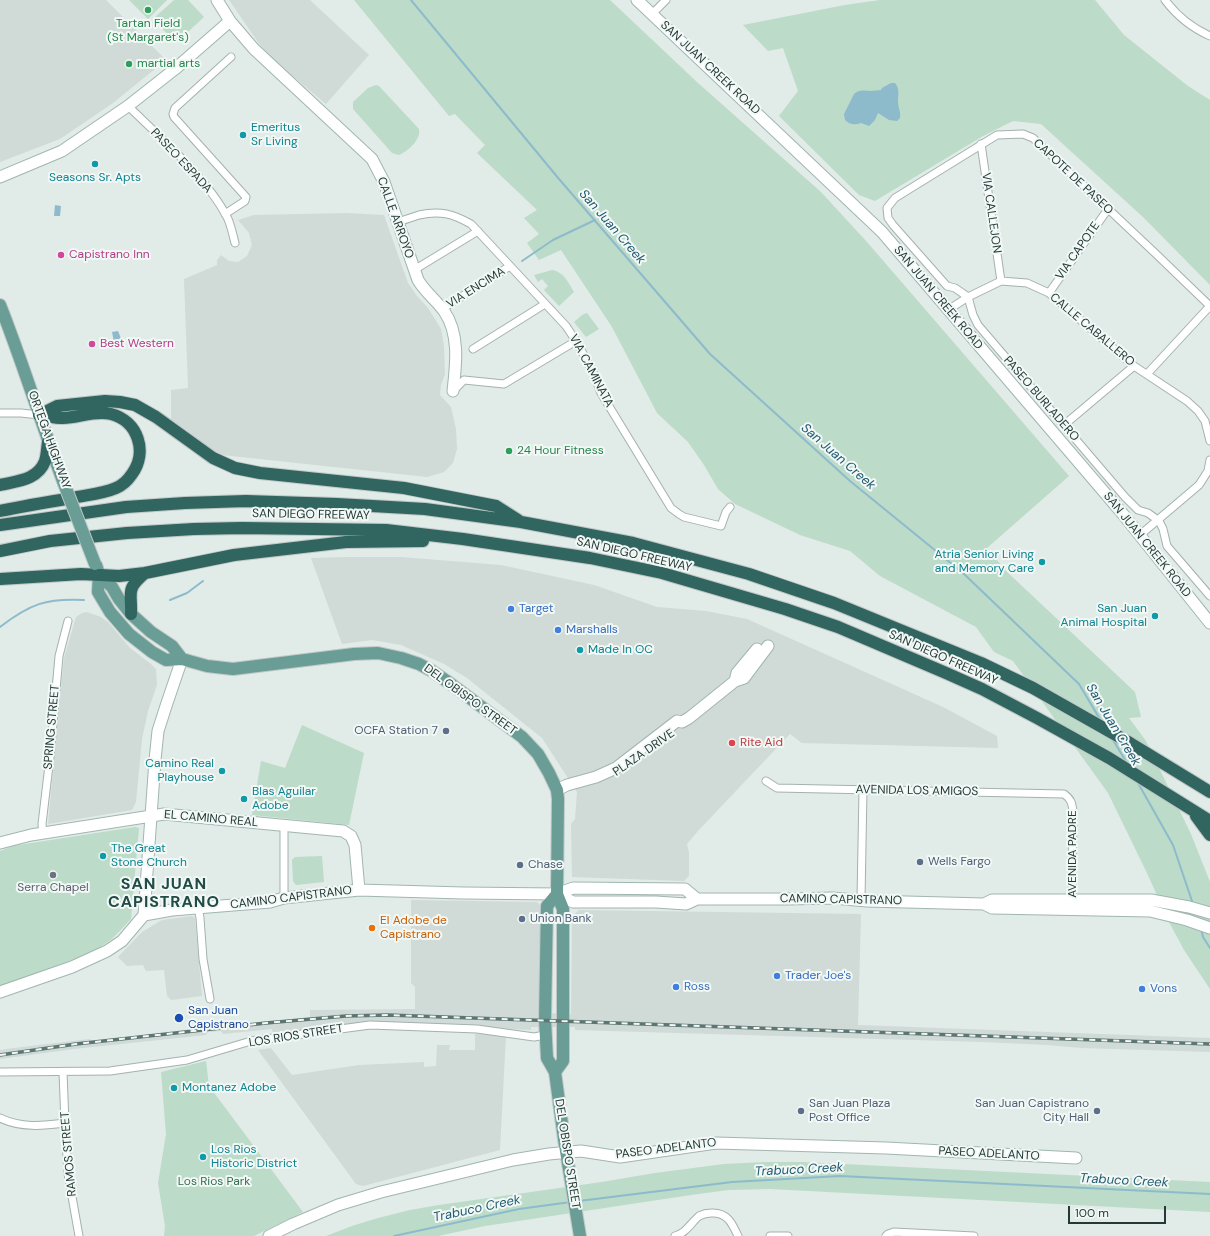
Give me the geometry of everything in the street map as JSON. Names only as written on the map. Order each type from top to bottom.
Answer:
[{"type":"highway","points":[[39,415],[57,406],[105,401],[135,405],[156,417],[213,458],[235,468],[260,473],[404,488],[496,506],[521,522]]},
{"type":"highway","points":[[0,511],[117,488],[127,481],[136,468],[139,460],[140,443],[136,434],[128,424],[118,417],[111,414],[100,413],[63,418],[39,415]]},
{"type":"highway","points":[[0,485],[28,478],[39,471],[44,461],[48,442]]},
{"type":"highway","name":"SAN DIEGO FREEWAY","points":[[0,525],[126,508],[185,503],[246,501],[426,509],[521,522],[633,543],[749,574],[834,603],[981,663],[1033,688],[1130,743],[1210,792]]},
{"type":"highway","name":"SAN DIEGO FREEWAY","points":[[0,551],[50,541],[126,533],[242,528],[386,530],[462,539],[590,558],[662,573],[785,609],[838,627],[982,689],[1109,758],[1210,821]]},
{"type":"highway","points":[[0,579],[97,569],[119,576],[234,555],[346,542],[462,539]]},
{"type":"highway","points":[[131,614],[131,589],[134,582],[145,572]]},
{"type":"highway","points":[[1190,809],[1210,835]]},
{"type":"main road","name":"CALLE ARROYO","points":[[217,0],[238,32],[372,159],[402,220],[414,270],[423,289],[442,309],[452,327],[455,342],[453,391]]},
{"type":"main road","name":"SAN JUAN CREEK ROAD","points":[[637,0],[882,232],[1140,535],[1210,623]]},
{"type":"main road","points":[[0,177],[62,151],[128,106],[175,69],[230,21]]},
{"type":"main road","name":"ORTEGA HIGHWAY","points":[[0,305],[17,348],[48,442],[97,569],[98,592],[110,612],[124,629],[142,644],[166,660],[182,659]]},
{"type":"main road","name":"ORTEGA HIGHWAY","points":[[97,569],[131,614],[151,632],[172,646],[182,659]]},
{"type":"main road","name":"PLAZA DRIVE","points":[[557,790],[571,790],[583,787],[620,773],[682,727],[682,722],[735,681],[737,673],[766,644]]},
{"type":"main road","name":"DEL OBISPO STREET","points":[[182,659],[207,666],[233,669],[366,653],[389,655],[412,661],[432,671],[522,737],[532,747],[545,764],[557,790],[559,812],[557,894],[563,909],[563,1061],[555,1072]]},
{"type":"main road","points":[[0,992],[72,966],[107,951],[122,941],[144,915],[158,731],[182,659]]},
{"type":"main road","name":"EL CAMINO REAL","points":[[0,843],[20,837],[166,814],[343,831],[351,836],[355,845],[359,890]]},
{"type":"main road","name":"CAMINO CAPISTRANO","points":[[144,915],[198,907],[270,902],[284,898],[359,890],[557,894],[573,902],[656,902],[686,904],[698,899],[833,898],[984,904],[992,908],[1151,900],[1210,913]]},
{"type":"main road","name":"DEL OBISPO STREET","points":[[557,894],[547,906],[545,1035],[547,1058],[555,1072],[566,1153],[579,1230]]},
{"type":"main road","name":"CAMINO CAPISTRANO","points":[[1072,905],[1156,912],[1210,928]]},
{"type":"main road","name":"PASEO ADELANTO","points":[[269,1236],[310,1216],[363,1197],[513,1160],[581,1151],[620,1157],[716,1143],[871,1148],[1076,1158]]},
{"type":"street","points":[[652,14],[666,0]]},
{"type":"street","points":[[1165,0],[1174,12],[1197,30],[1210,36]]},
{"type":"street","points":[[225,214],[245,201],[246,198],[174,117],[173,114],[175,108],[231,57]]},
{"type":"street","name":"PASEO ESPADA","points":[[128,106],[198,176],[214,196],[228,220],[235,243]]},
{"type":"street","name":"CAPOTE DE PASEO","points":[[968,297],[955,288],[947,286],[893,225],[888,218],[887,208],[895,198],[997,135],[1023,134],[1033,138],[1155,252],[1210,306]]},
{"type":"street","name":"VIA CALLEJON","points":[[981,144],[1001,281]]},
{"type":"street","name":"VIA CAPOTE","points":[[1049,293],[1108,209]]},
{"type":"street","name":"VIA CAMINATA","points":[[402,220],[424,214],[439,212],[455,215],[471,224],[566,326],[576,340],[592,370],[601,393],[671,508],[684,517],[721,526],[726,512],[730,507]]},
{"type":"street","points":[[414,270],[478,231]]},
{"type":"street","name":"VIA ENCIMA","points":[[442,309],[510,266]]},
{"type":"street","points":[[948,310],[968,297],[1001,281]]},
{"type":"street","name":"CALLE CABALLERO","points":[[1001,281],[1027,283],[1049,293],[1134,366],[1187,401],[1208,420],[1210,441]]},
{"type":"street","name":"PASEO BURLADERO","points":[[968,297],[973,315],[978,325],[1132,505],[1138,510],[1148,513],[1159,520]]},
{"type":"street","points":[[473,348],[545,304]]},
{"type":"street","points":[[1147,374],[1210,306]]},
{"type":"street","points":[[453,391],[464,380],[504,384],[576,340]]},
{"type":"street","points":[[1064,425],[1134,366]]},
{"type":"street","points":[[0,413],[39,415]]},
{"type":"street","points":[[1140,535],[1199,485],[1209,472],[1210,460]]},
{"type":"street","points":[[1159,520],[1167,546],[1210,596]]},
{"type":"street","name":"SPRING STREET","points":[[43,833],[42,824],[50,757],[59,656],[68,621]]},
{"type":"street","name":"AVENIDA LOS AMIGOS","points":[[766,781],[778,788],[1064,794],[1070,798]]},
{"type":"street","points":[[861,899],[863,790]]},
{"type":"street","name":"AVENIDA PADRE","points":[[1070,798],[1073,804],[1072,905]]},
{"type":"street","points":[[284,826],[284,898]]},
{"type":"street","points":[[198,907],[203,959],[210,999]]},
{"type":"street","name":"LOS RIOS STREET","points":[[0,1072],[110,1071],[187,1060],[252,1041],[370,1025],[477,1029],[534,1037],[545,1035]]},
{"type":"street","name":"RAMOS STREET","points":[[64,1072],[68,1174],[79,1236]]},
{"type":"street","points":[[0,1118],[31,1126],[65,1123]]},
{"type":"street","points":[[675,1236],[688,1228],[701,1215],[712,1213],[724,1215],[728,1218],[738,1236]]},
{"type":"street","points":[[886,1236],[894,1232],[974,1236]]},
{"type":"street","points":[[770,1236],[788,1236]]},
{"type":"shaded area","points":[[0,0],[106,0],[166,60],[113,103],[60,139],[0,162]]},
{"type":"shaded area","points":[[229,0],[310,0],[369,55],[326,104],[272,59],[260,45]]},
{"type":"shaded area","points":[[346,213],[384,215],[408,283],[428,308],[441,329],[444,346],[445,374],[441,385],[440,395],[451,407],[456,429],[457,449],[453,463],[444,472],[427,477],[222,455],[171,419],[171,390],[188,388],[184,279],[217,265],[217,260],[221,255],[229,261],[238,262],[247,256],[252,245],[249,233],[238,220],[254,215]]},
{"type":"shaded area","points":[[401,557],[501,565],[594,585],[657,607],[706,611],[747,619],[943,707],[997,736],[998,748],[802,743],[790,734],[687,844],[689,853],[689,876],[684,881],[572,877],[571,824],[575,819],[577,792],[542,738],[467,678],[444,664],[401,645],[372,640],[342,644],[311,558]]},
{"type":"shaded area","points":[[87,612],[101,617],[109,623],[130,648],[156,669],[157,685],[148,711],[142,739],[136,802],[132,810],[48,824],[64,658],[76,617]]},
{"type":"shaded area","points":[[411,900],[537,902],[541,906],[539,1013],[571,1014],[572,916],[579,910],[861,914],[858,1025],[1210,1038],[1210,1052],[1081,1048],[982,1042],[575,1030],[575,1027],[531,1027],[531,1030],[387,1023],[273,1035],[272,1029],[223,1034],[221,1031],[208,1032],[206,1035],[74,1049],[0,1059],[0,1050],[90,1039],[91,1041],[310,1017],[310,1010],[415,1009],[415,987],[411,983]]},
{"type":"shaded area","points":[[192,916],[195,918],[202,996],[171,1000],[167,996],[164,970],[146,971],[143,965],[127,966],[118,957],[142,932],[162,920]]},
{"type":"shaded area","points":[[475,1034],[506,1035],[500,1150],[363,1186],[356,1184],[258,1050],[271,1048],[292,1075],[359,1065],[424,1062],[424,1067],[436,1066],[437,1045],[450,1045],[449,1050],[475,1050]]},
{"type":"green space","name":"Tartan Field (St Margaret's)","points":[[129,0],[167,0],[148,19]]},
{"type":"green space","points":[[174,0],[188,0],[204,17],[176,43],[153,19]]},
{"type":"green space","points":[[354,0],[610,0],[698,83],[821,192],[867,242],[1069,476],[987,548],[1006,571],[1135,692],[1141,717],[1129,718],[1146,741],[1191,834],[1210,882],[1210,989],[1184,950],[1169,922],[1108,793],[1013,661],[994,652],[976,627],[880,576],[850,551],[800,535],[735,504],[718,489],[688,442],[657,413],[612,327],[561,250],[539,260],[527,243],[539,234],[524,218],[537,210],[477,153],[485,145],[455,114],[449,116]]},
{"type":"green space","points":[[880,0],[1095,0],[1124,35],[1188,86],[1210,100],[1210,285],[1143,217],[1041,124],[1013,121],[983,136],[875,201],[859,195],[779,116],[798,91],[783,48],[768,51],[743,25],[845,5]]},
{"type":"green space","points":[[376,85],[379,86],[419,129],[418,137],[413,145],[399,155],[392,153],[353,109],[353,102],[368,88]]},
{"type":"green space","points":[[552,270],[563,275],[574,292],[559,306],[544,290],[548,286],[542,279],[538,282],[534,275]]},
{"type":"green space","points":[[587,313],[599,329],[586,337],[574,322],[582,315]]},
{"type":"green space","points":[[302,725],[364,753],[349,825],[252,815],[261,761],[285,768]]},
{"type":"green space","points":[[135,827],[139,828],[131,919],[112,939],[93,952],[0,987],[0,851],[12,846]]},
{"type":"green space","points":[[322,856],[324,882],[296,885],[293,881],[292,860],[295,857]]},
{"type":"green space","name":"Los Rios Park","points":[[206,1061],[209,1086],[303,1212],[254,1236],[164,1236],[165,1226],[158,1183],[166,1134],[161,1072]]},
{"type":"green space","points":[[802,1162],[1210,1182],[1210,1212],[770,1189],[728,1190],[485,1226],[438,1236],[326,1236],[378,1218],[439,1205],[655,1173],[724,1164]]},
{"type":"water","points":[[891,83],[895,83],[897,85],[898,90],[900,118],[897,121],[889,120],[878,113],[875,120],[869,126],[861,123],[851,124],[845,120],[844,114],[856,92],[881,90]]},
{"type":"water","points":[[55,205],[61,206],[60,216],[54,216]]},
{"type":"water","points":[[118,331],[122,341],[114,342],[112,332]]},
{"type":"waterway","name":"San Juan Creek","points":[[411,0],[559,179],[710,354],[850,481],[963,573],[1079,684],[1101,721]]},
{"type":"waterway","points":[[522,261],[553,240],[595,220]]},
{"type":"waterway","points":[[170,600],[187,593],[203,581]]},
{"type":"waterway","points":[[0,627],[20,613],[39,604],[59,600],[84,600]]},
{"type":"waterway","name":"San Juan Creek","points":[[1113,740],[1127,763]]},
{"type":"waterway","name":"San Juan Creek","points":[[1138,783],[1173,845],[1193,904]]},
{"type":"waterway","name":"San Juan Creek","points":[[1201,929],[1203,937],[1210,948]]},
{"type":"waterway","name":"Trabuco Creek","points":[[579,1201],[732,1182],[840,1176],[1210,1194]]},
{"type":"waterway","name":"Trabuco Creek","points":[[394,1236],[519,1209],[571,1202]]},
{"type":"railway","points":[[0,1055],[76,1044],[266,1023],[346,1016],[388,1015],[1210,1044]]},
{"type":"place","name":"Tartan Field (St Margaret's)","points":[[148,10]]},
{"type":"place","name":"martial arts","points":[[129,64]]},
{"type":"place","name":"Emeritus Sr Living","points":[[243,135]]},
{"type":"place","name":"Seasons Sr. Apts","points":[[95,164]]},
{"type":"place","name":"Capistrano Inn","points":[[61,255]]},
{"type":"place","name":"Best Western","points":[[92,344]]},
{"type":"place","name":"24 Hour Fitness","points":[[509,451]]},
{"type":"place","name":"Atria Senior Living and Memory Care","points":[[1042,562]]},
{"type":"place","name":"Target","points":[[511,609]]},
{"type":"place","name":"San Juan Animal Hospital","points":[[1155,616]]},
{"type":"place","name":"Marshalls","points":[[558,630]]},
{"type":"place","name":"Made In OC","points":[[580,650]]},
{"type":"place","name":"OCFA Station 7","points":[[446,731]]},
{"type":"place","name":"Rite Aid","points":[[732,743]]},
{"type":"place","name":"Camino Real Playhouse","points":[[222,771]]},
{"type":"place","name":"Blas Aguilar Adobe","points":[[244,799]]},
{"type":"place","name":"The Great Stone Church","points":[[103,856]]},
{"type":"place","name":"Wells Fargo","points":[[920,862]]},
{"type":"place","name":"Chase","points":[[520,865]]},
{"type":"place","name":"Serra Chapel","points":[[53,875]]},
{"type":"place","name":"Union Bank","points":[[522,919]]},
{"type":"place","name":"El Adobe de Capistrano","points":[[372,928]]},
{"type":"place","name":"Trader Joe's","points":[[777,976]]},
{"type":"place","name":"Ross","points":[[676,987]]},
{"type":"place","name":"Vons","points":[[1142,989]]},
{"type":"place","name":"San Juan Capistrano","points":[[179,1018]]},
{"type":"place","name":"Montanez Adobe","points":[[174,1088]]},
{"type":"place","name":"San Juan Plaza Post Office","points":[[801,1111]]},
{"type":"place","name":"San Juan Capistrano City Hall","points":[[1097,1111]]},
{"type":"place","name":"Los Rios Historic District","points":[[203,1157]]},
{"type":"district","name":"SAN JUAN CAPISTRANO","points":[[164,894]]}]
